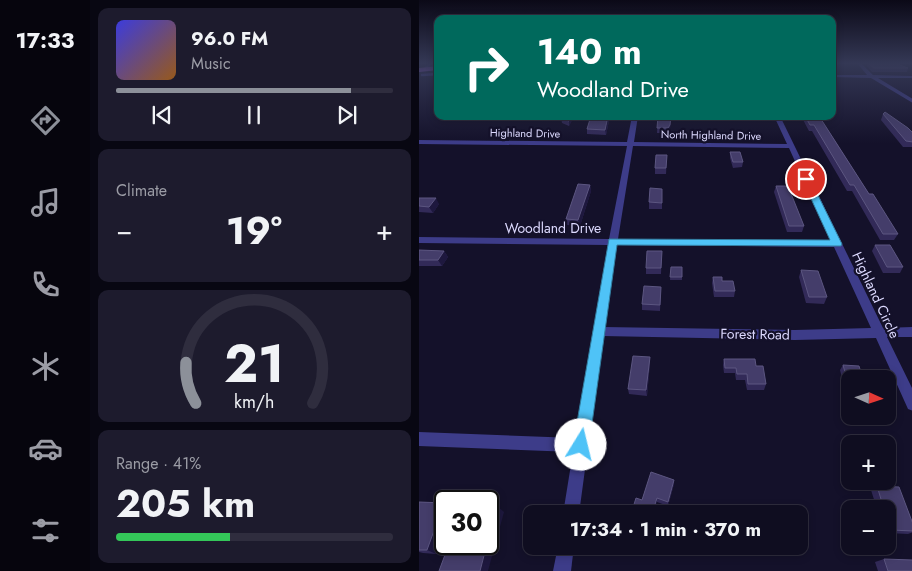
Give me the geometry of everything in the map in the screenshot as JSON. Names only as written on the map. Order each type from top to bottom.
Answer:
[{"type":"street","points":[[893,90],[912,102]]},
{"type":"street","points":[[572,505],[598,331],[634,120]]},
{"type":"street","name":"Highland Circle","points":[[779,120],[912,405]]},
{"type":"street","name":"Highland Drive","points":[[419,142],[631,144]]},
{"type":"street","name":"North Highland Drive","points":[[631,144],[790,146]]},
{"type":"street","name":"Woodland Drive","points":[[419,240],[837,244]]},
{"type":"street","name":"Forest Road","points":[[598,331],[795,335],[912,332]]},
{"type":"street","points":[[419,439],[581,445]]},
{"type":"street","points":[[562,571],[565,555]]},
{"type":"building","points":[[885,112],[913,133],[913,142],[906,141],[883,114]]},
{"type":"building","points":[[590,120],[607,120],[605,130],[587,129]]},
{"type":"building","points":[[658,120],[671,120],[668,128],[657,128]]},
{"type":"building","points":[[807,120],[822,120],[869,194],[873,194],[898,234],[883,234],[854,185],[850,185],[814,125],[810,125]]},
{"type":"building","points":[[730,152],[740,152],[743,162],[733,162]]},
{"type":"building","points":[[656,155],[667,155],[666,168],[655,168]]},
{"type":"building","points":[[578,184],[590,185],[578,220],[566,219]]},
{"type":"building","points":[[776,186],[788,186],[804,226],[789,226]]},
{"type":"building","points":[[650,188],[662,189],[662,203],[649,202]]},
{"type":"building","points":[[419,198],[436,198],[429,207],[419,206]]},
{"type":"building","points":[[875,245],[890,245],[903,267],[887,267]]},
{"type":"building","points":[[419,250],[444,251],[438,260],[419,260]]},
{"type":"building","points":[[647,251],[662,251],[661,268],[646,268]]},
{"type":"building","points":[[671,267],[682,267],[682,277],[670,277]]},
{"type":"building","points":[[801,270],[818,271],[827,297],[809,297]]},
{"type":"building","points":[[713,277],[722,277],[722,281],[733,281],[735,291],[715,291]]},
{"type":"building","points":[[644,286],[661,287],[660,305],[642,304]]},
{"type":"building","points":[[633,356],[650,357],[646,390],[628,389]]},
{"type":"building","points":[[724,359],[755,359],[756,366],[763,366],[766,384],[748,384],[747,374],[737,374],[736,368],[725,368]]},
{"type":"building","points":[[843,365],[859,366],[860,370],[844,370]]},
{"type":"building","points":[[651,472],[674,480],[668,502],[657,498],[655,505],[634,505],[636,498],[642,500]]},
{"type":"building","points":[[896,487],[899,487],[913,524],[913,531],[896,530],[896,500],[881,500],[878,490],[896,490]]},
{"type":"building","points":[[419,502],[434,503],[434,531],[427,550],[419,550]]},
{"type":"building","points":[[445,555],[484,555],[480,571],[439,571]]},
{"type":"building","points":[[884,559],[913,560],[913,571],[888,571]]},
{"type":"route","points":[[581,445],[613,241],[837,244],[806,179]]}]
